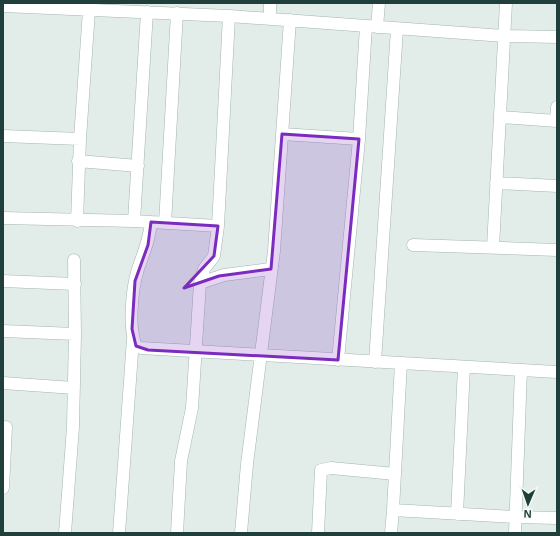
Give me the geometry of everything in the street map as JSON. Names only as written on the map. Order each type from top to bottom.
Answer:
[{"type":"street","points":[[270,3],[270,18]]},
{"type":"street","points":[[338,360],[359,139],[372,26],[379,3]]},
{"type":"street","points":[[493,247],[506,3]]},
{"type":"street","points":[[3,6],[38,5],[89,10],[270,18],[397,29],[504,36],[557,37]]},
{"type":"street","points":[[76,221],[78,161],[89,10]]},
{"type":"street","points":[[134,221],[147,12]]},
{"type":"street","points":[[165,223],[177,13]]},
{"type":"street","points":[[177,533],[181,461],[192,408],[200,283],[202,273],[215,254],[218,226],[229,16]]},
{"type":"street","points":[[241,533],[271,269],[290,20]]},
{"type":"street","points":[[375,362],[397,29]]},
{"type":"street","points":[[500,117],[557,121],[557,107]]},
{"type":"street","points":[[282,134],[359,139]]},
{"type":"street","points":[[3,136],[80,139]]},
{"type":"street","points":[[78,161],[138,166]]},
{"type":"street","points":[[496,183],[557,186]]},
{"type":"street","points":[[3,218],[76,221],[134,221],[218,226]]},
{"type":"street","points":[[119,533],[133,339],[135,281],[138,269],[148,245],[151,222]]},
{"type":"street","points":[[413,245],[557,250]]},
{"type":"street","points":[[64,533],[73,426],[75,334],[74,260]]},
{"type":"street","points":[[209,263],[219,276]]},
{"type":"street","points":[[200,283],[219,276],[271,269]]},
{"type":"street","points":[[3,281],[75,284]]},
{"type":"street","points":[[3,331],[75,334]]},
{"type":"street","points":[[133,339],[136,346],[141,348],[557,372]]},
{"type":"street","points":[[391,533],[401,364]]},
{"type":"street","points":[[457,514],[464,367]]},
{"type":"street","points":[[516,533],[521,370]]},
{"type":"street","points":[[3,383],[74,388]]},
{"type":"street","points":[[3,488],[6,428]]},
{"type":"street","points":[[318,533],[322,470],[331,468],[395,474]]},
{"type":"street","points":[[393,510],[557,518]]},
{"type":"highlighted area","points":[[282,134],[359,139],[338,360],[148,350],[136,346],[132,329],[135,281],[148,245],[151,222],[218,226],[214,256],[184,288],[219,276],[271,269]]}]
